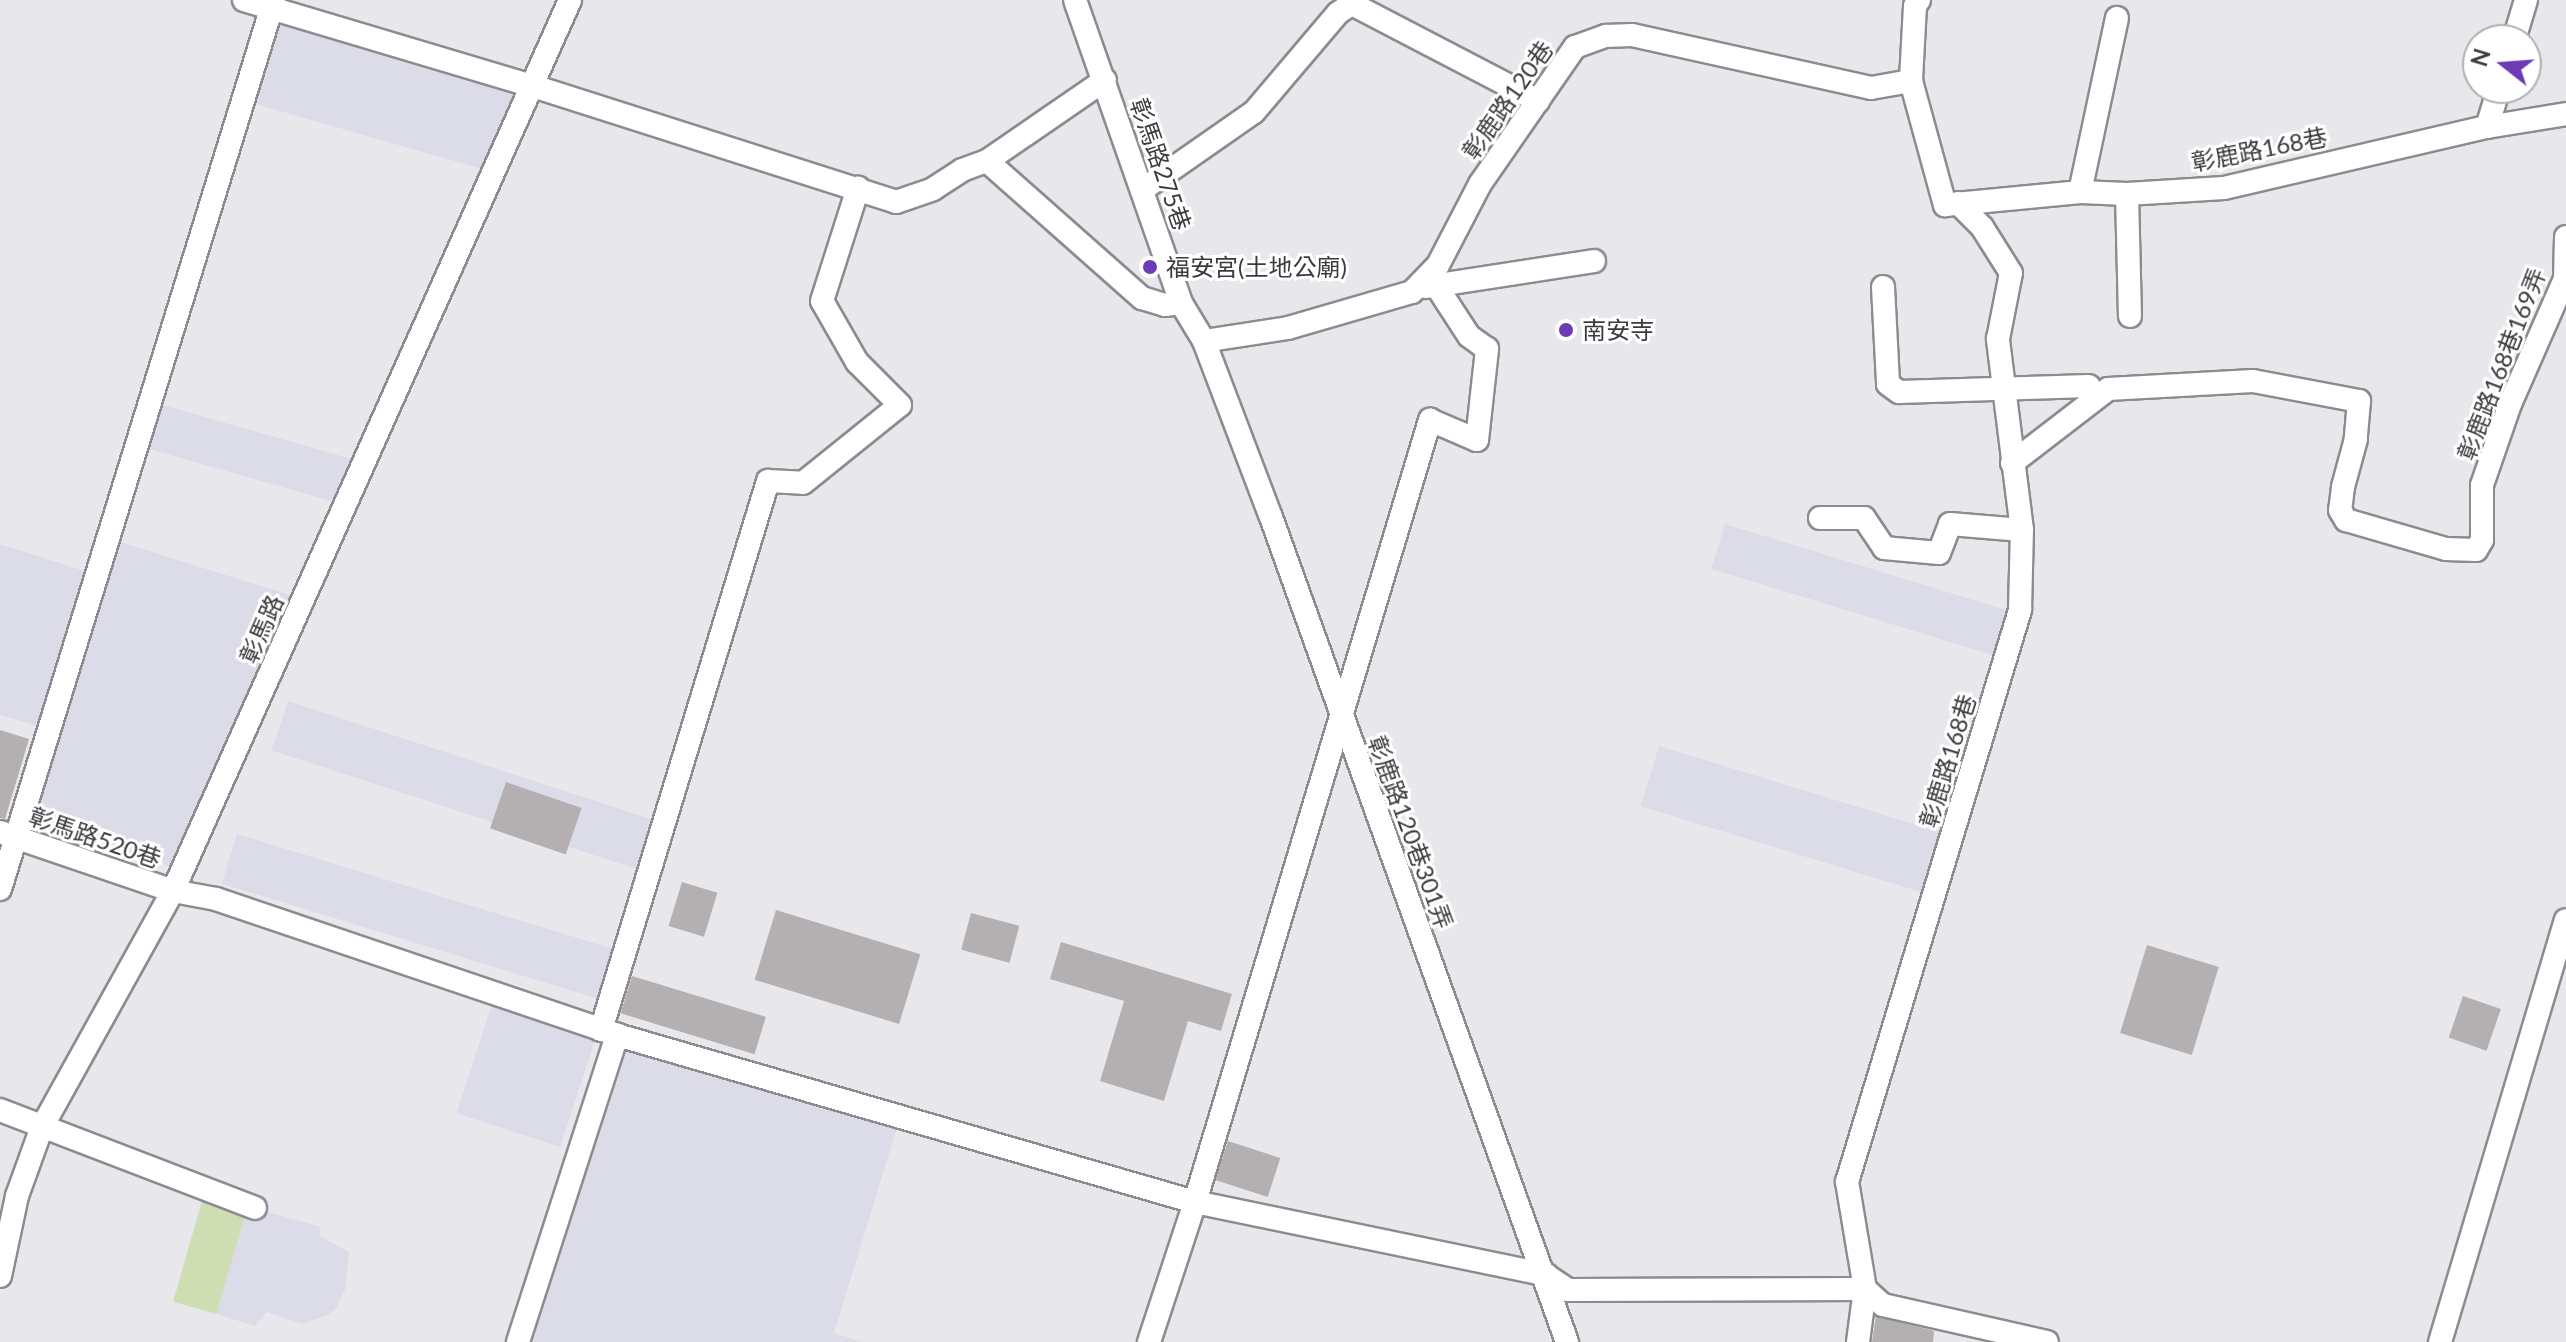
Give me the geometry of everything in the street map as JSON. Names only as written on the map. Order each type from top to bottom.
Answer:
[{"type":"street","points":[[244,0],[273,5],[896,202],[933,189],[962,170],[987,161],[1105,80]]},
{"type":"street","name":"彰馬路","points":[[0,1276],[17,1196],[42,1127],[173,891],[570,0]]},
{"type":"street","name":"彰馬路275巷","points":[[1075,0],[1181,303],[1204,341]]},
{"type":"street","points":[[1919,0],[1915,6],[1911,81],[1951,204]]},
{"type":"street","points":[[2519,24],[2526,0]]},
{"type":"street","points":[[1142,190],[1254,112],[1338,13],[1355,2],[1538,101]]},
{"type":"street","points":[[0,889],[8,834],[273,5]]},
{"type":"street","points":[[2080,192],[2117,18]]},
{"type":"street","name":"彰鹿路120巷","points":[[1204,341],[1288,328],[1427,287],[1480,184],[1575,47],[1606,36],[1632,35],[1871,88],[1911,81]]},
{"type":"street","points":[[2487,127],[2494,104]]},
{"type":"street","name":"彰鹿路168巷","points":[[1951,204],[2080,192],[2127,194],[2224,188],[2487,127],[2566,114]]},
{"type":"street","points":[[987,161],[1142,298],[1165,305],[1181,303]]},
{"type":"street","points":[[518,1342],[768,481],[803,483],[900,405],[857,362],[822,301],[858,188]]},
{"type":"street","points":[[2127,194],[2130,316]]},
{"type":"street","name":"彰鹿路168巷","points":[[1858,1342],[1865,1289],[1847,1182],[2020,610],[2022,530],[1998,339],[2011,273],[1982,227],[1951,204]]},
{"type":"street","name":"彰鹿路168巷169弄","points":[[2012,463],[2108,389],[2253,381],[2359,401],[2356,439],[2340,510],[2346,520],[2446,549],[2476,550],[2482,540],[2482,485],[2510,404],[2565,279],[2566,237]]},
{"type":"street","points":[[1427,287],[1594,261]]},
{"type":"street","points":[[1149,1342],[1195,1202],[1430,420],[1477,440],[1487,349],[1469,336],[1427,287]]},
{"type":"street","points":[[1883,287],[1888,384],[1899,392],[2089,386]]},
{"type":"street","name":"彰鹿路120巷301弄","points":[[1204,341],[1546,1275],[1567,1342]]},
{"type":"street","points":[[1820,518],[1864,518],[1884,548],[1939,553],[1950,524],[2022,530]]},
{"type":"street","name":"彰馬路520巷","points":[[8,834],[173,891],[216,899],[609,1032],[1195,1202],[1546,1275],[1568,1290],[1865,1289]]},
{"type":"street","points":[[2440,1342],[2566,920]]},
{"type":"street","points":[[0,1110],[255,1208]]},
{"type":"street","points":[[1865,1289],[1883,1305],[2047,1342]]},
{"type":"shaded area","points":[[276,10],[531,83],[504,175],[250,102]]},
{"type":"shaded area","points":[[156,403],[365,463],[352,507],[143,447]]},
{"type":"shaded area","points":[[1725,524],[2007,610],[1993,655],[1711,569]]},
{"type":"shaded area","points":[[117,541],[309,601],[183,870],[32,825]]},
{"type":"shaded area","points":[[0,544],[91,573],[44,728],[0,715]]},
{"type":"shaded area","points":[[288,701],[661,822],[645,872],[272,750]]},
{"type":"shaded area","points":[[1659,746],[1941,832],[1923,892],[1641,806]]},
{"type":"shaded area","points":[[237,834],[617,950],[601,1000],[222,884]]},
{"type":"shaded area","points":[[493,1001],[597,1035],[560,1147],[457,1113]]},
{"type":"shaded area","points":[[631,1037],[900,1118],[834,1333],[862,1342],[532,1342]]},
{"type":"shaded area","points":[[247,1206],[321,1227],[319,1236],[349,1252],[345,1290],[336,1308],[328,1315],[302,1324],[267,1312],[255,1326],[213,1313]]},
{"type":"green space","points":[[204,1194],[247,1206],[216,1314],[173,1302]]},
{"type":"building","points":[[0,730],[29,739],[5,819],[0,818]]},
{"type":"building","points":[[506,782],[582,808],[566,854],[490,828]]},
{"type":"building","points":[[682,882],[717,893],[704,937],[669,926]]},
{"type":"building","points":[[776,910],[920,954],[899,1024],[755,980]]},
{"type":"building","points":[[971,913],[1019,926],[1009,963],[961,950]]},
{"type":"building","points":[[1061,942],[1232,994],[1221,1031],[1188,1021],[1164,1101],[1100,1081],[1124,1001],[1050,979]]},
{"type":"building","points":[[2147,945],[2219,967],[2192,1055],[2120,1033]]},
{"type":"building","points":[[632,976],[766,1017],[754,1054],[621,1013]]},
{"type":"building","points":[[2463,996],[2501,1009],[2486,1051],[2449,1038]]},
{"type":"building","points":[[1228,1141],[1280,1158],[1268,1197],[1215,1180]]},
{"type":"building","points":[[1876,1316],[1934,1331],[1933,1342],[1872,1342]]},
{"type":"place","name":"福安宮(土地公廟)","points":[[1150,267]]},
{"type":"place","name":"南安寺","points":[[1566,330]]}]
